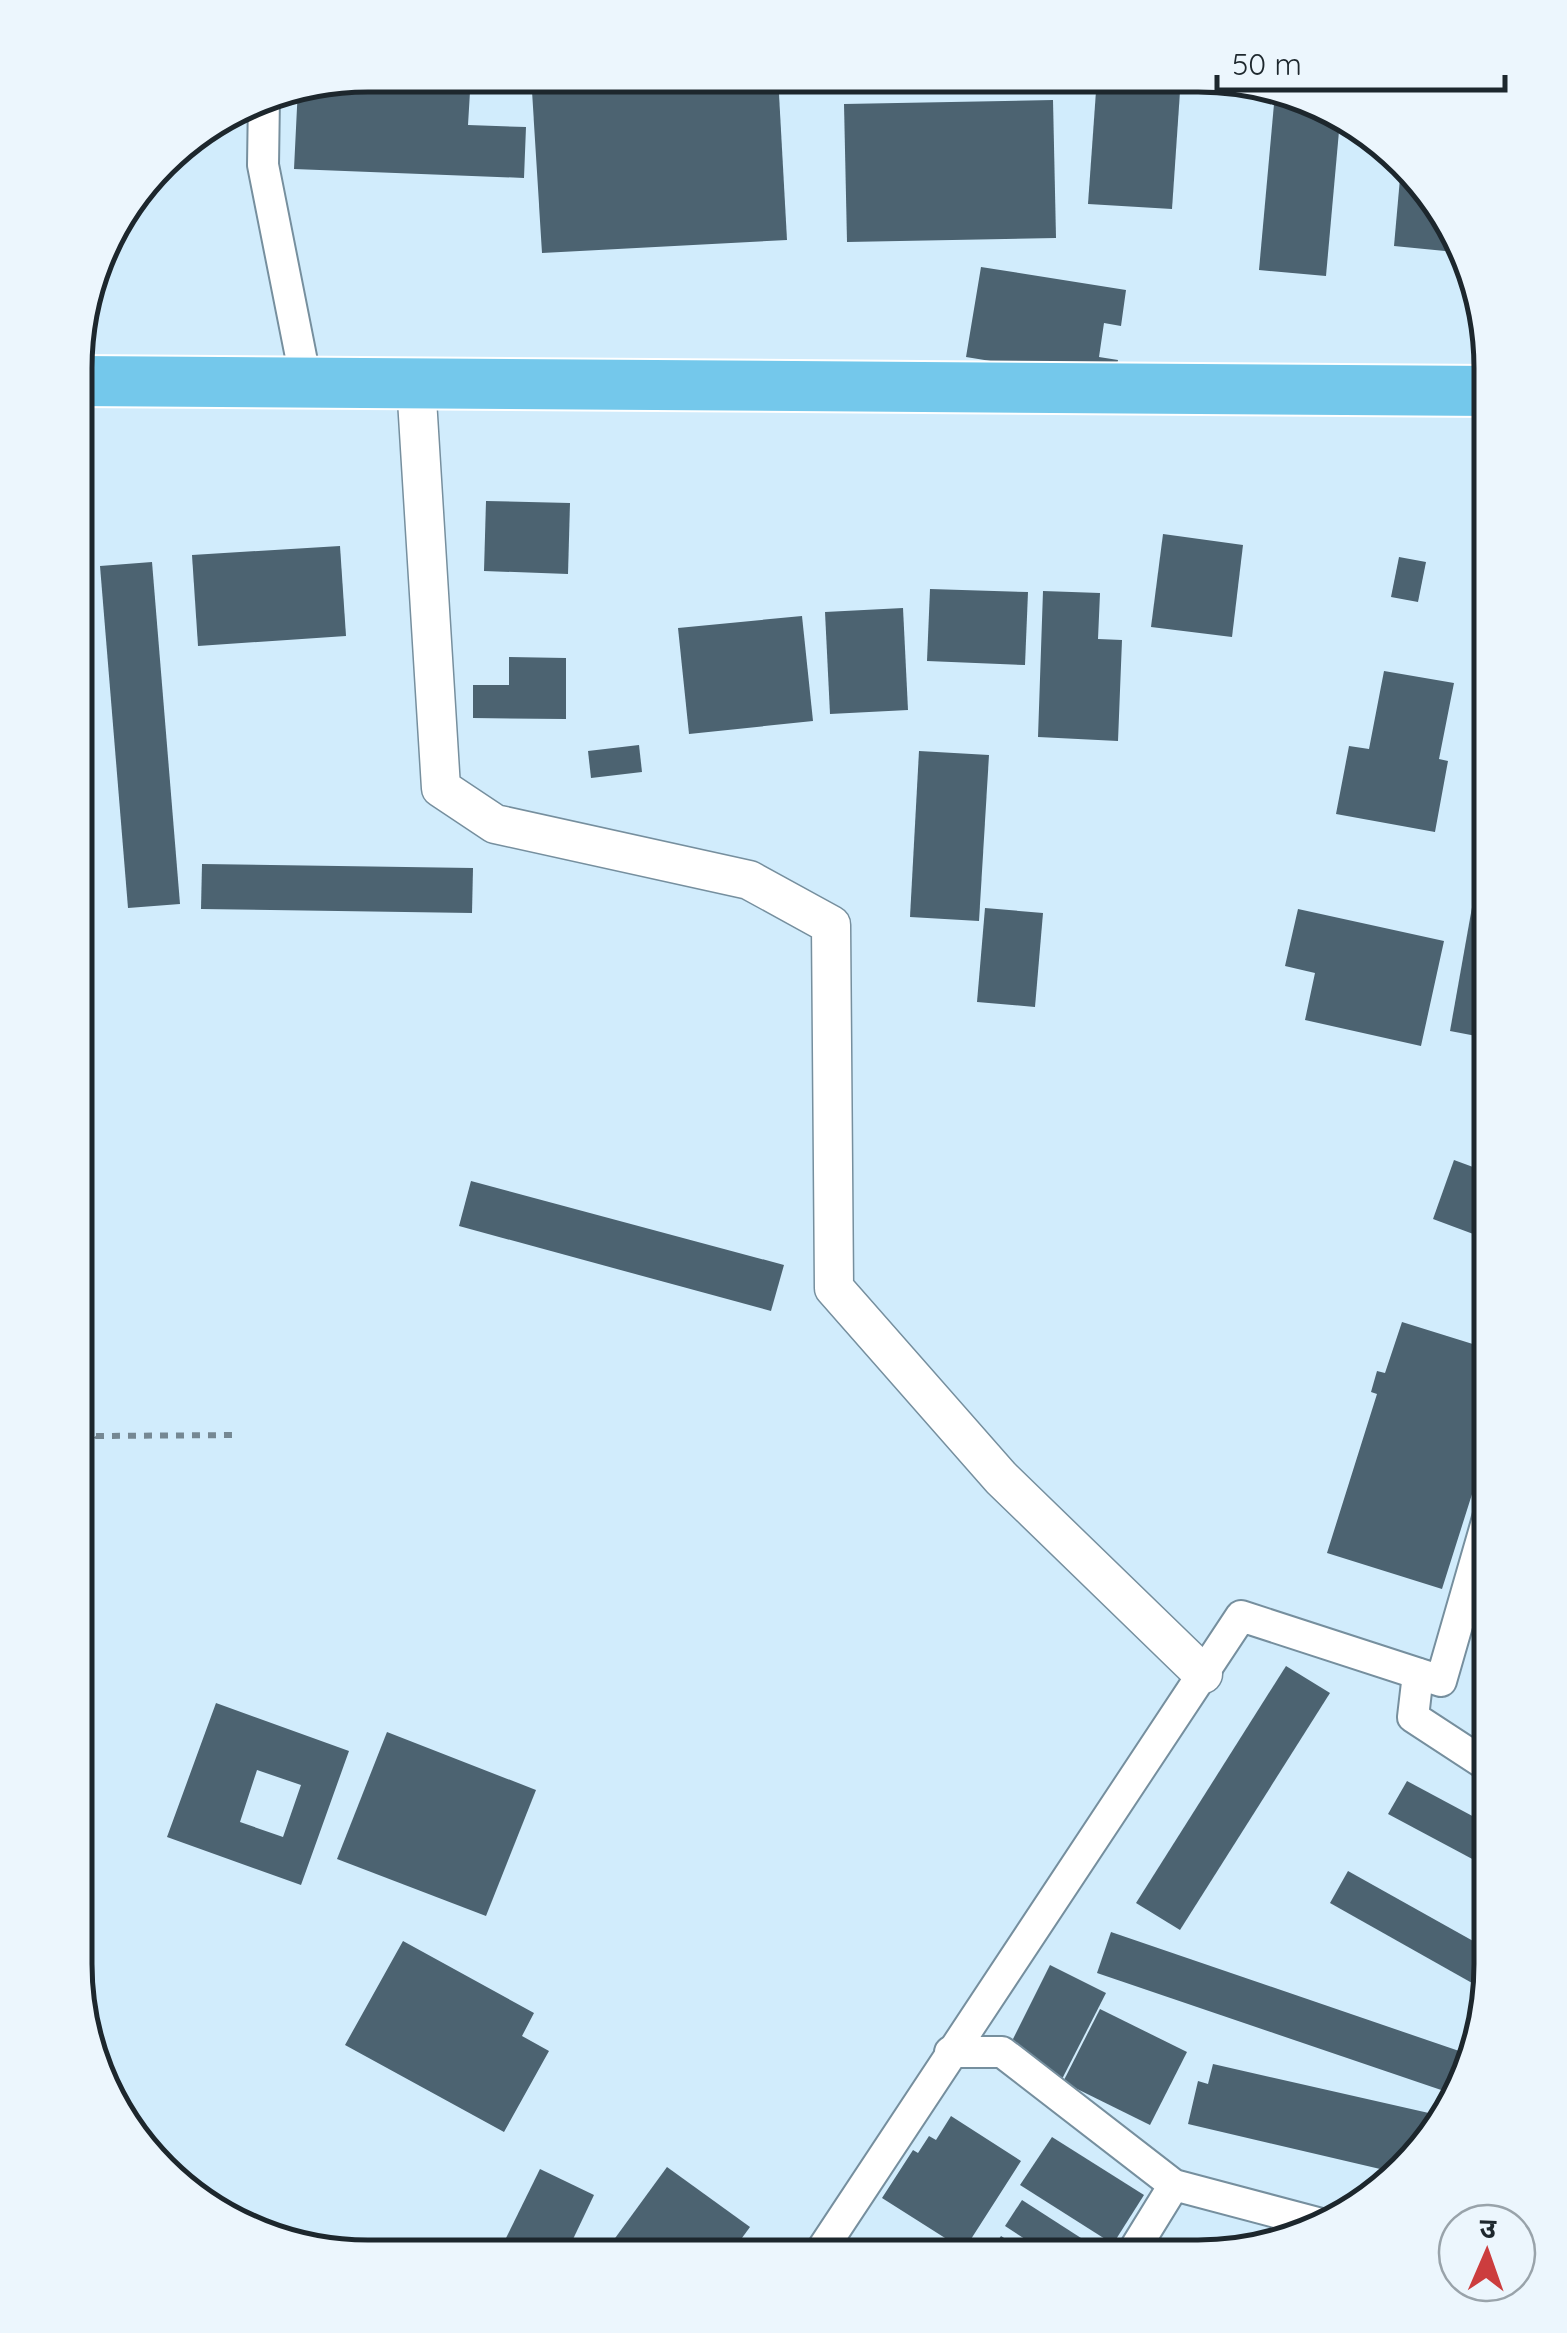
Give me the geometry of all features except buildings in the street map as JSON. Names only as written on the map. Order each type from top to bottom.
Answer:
[{"type":"main road","points":[[92,381],[1474,391]]},
{"type":"street","points":[[264,114],[263,165],[306,382]]},
{"type":"street","points":[[416,383],[441,788],[495,824],[749,880],[831,924],[834,1288],[1001,1478],[1203,1674]]},
{"type":"street","points":[[827,2240],[1242,1616],[1442,1681],[1474,1568]]},
{"type":"street","points":[[1418,1674],[1413,1717],[1474,1756]]},
{"type":"street","points":[[950,2052],[1002,2052],[1174,2185],[1303,2219]]},
{"type":"street","points":[[1140,2240],[1174,2185]]},
{"type":"path","points":[[92,1431],[96,1436],[237,1435]]}]
